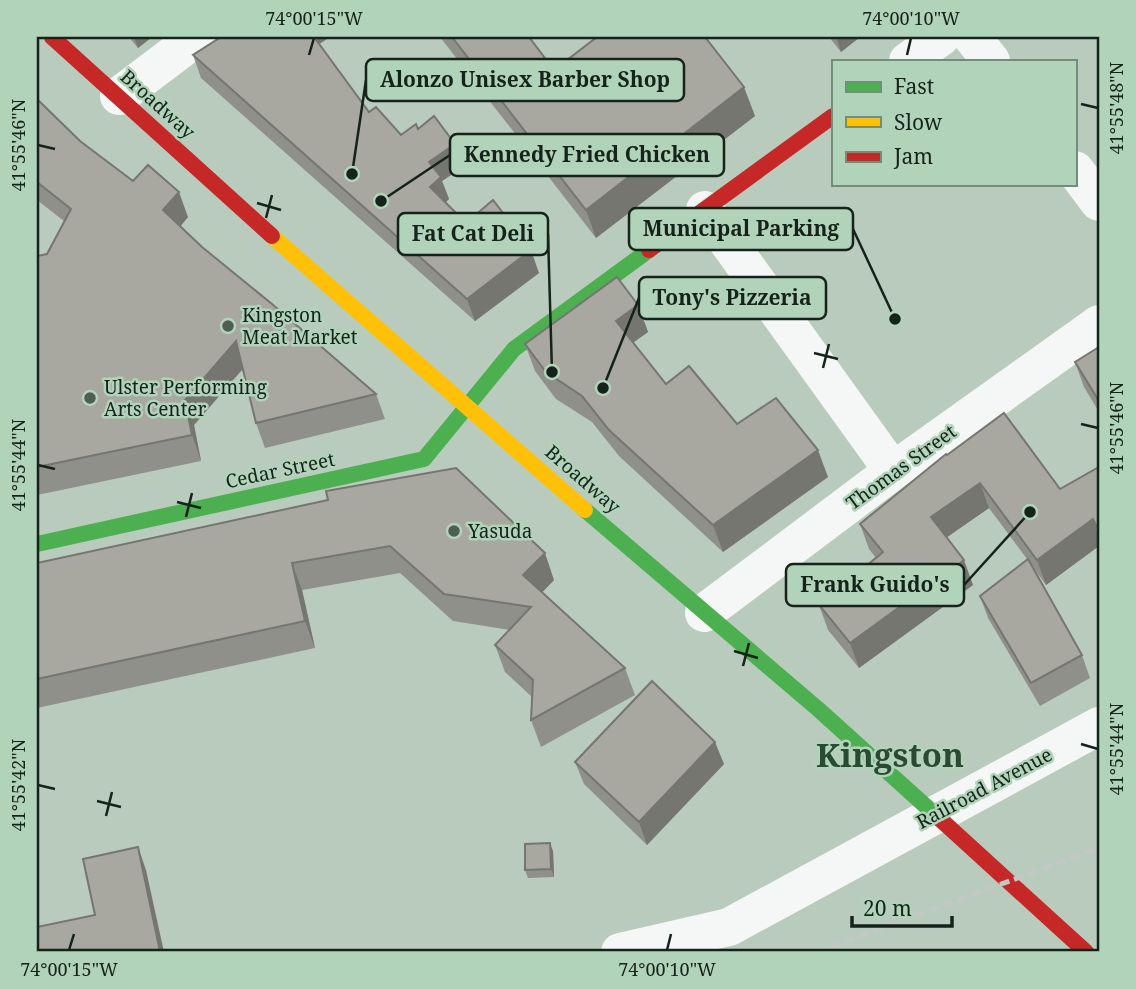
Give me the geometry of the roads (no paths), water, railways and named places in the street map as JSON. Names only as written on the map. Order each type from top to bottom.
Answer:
[{"type":"main road","name":"Broadway","points":[[52,37],[280,243],[818,709],[1086,952]]},
{"type":"main road","name":"Cedar Street","points":[[37,544],[424,459],[514,349],[832,117]]},
{"type":"street","points":[[119,96],[197,37]]},
{"type":"street","points":[[909,60],[941,37]]},
{"type":"street","points":[[972,37],[990,60]]},
{"type":"street","points":[[1076,171],[1099,202]]},
{"type":"street","points":[[705,210],[893,471]]},
{"type":"street","name":"Thomas Street","points":[[704,613],[893,471],[1099,324]]},
{"type":"street","name":"Railroad Avenue","points":[[620,952],[729,927],[1099,726]]},
{"type":"railway","points":[[817,952],[1099,848]]},
{"type":"place","name":"Alonzo Unisex Barber Shop","points":[[352,174]]},
{"type":"place","name":"Kennedy Fried Chicken","points":[[381,201]]},
{"type":"place","name":"Municipal Parking","points":[[895,319]]},
{"type":"place","name":"Kingston Meat Market","points":[[228,326]]},
{"type":"place","name":"Fat Cat Deli","points":[[552,372]]},
{"type":"place","name":"Tony's Pizzeria","points":[[603,388]]},
{"type":"place","name":"Ulster Performing Arts Center","points":[[90,398]]},
{"type":"place","name":"Frank Guido's","points":[[1030,512]]},
{"type":"place","name":"Yasuda","points":[[454,531]]},
{"type":"district","name":"Kingston","points":[[890,755]]}]
